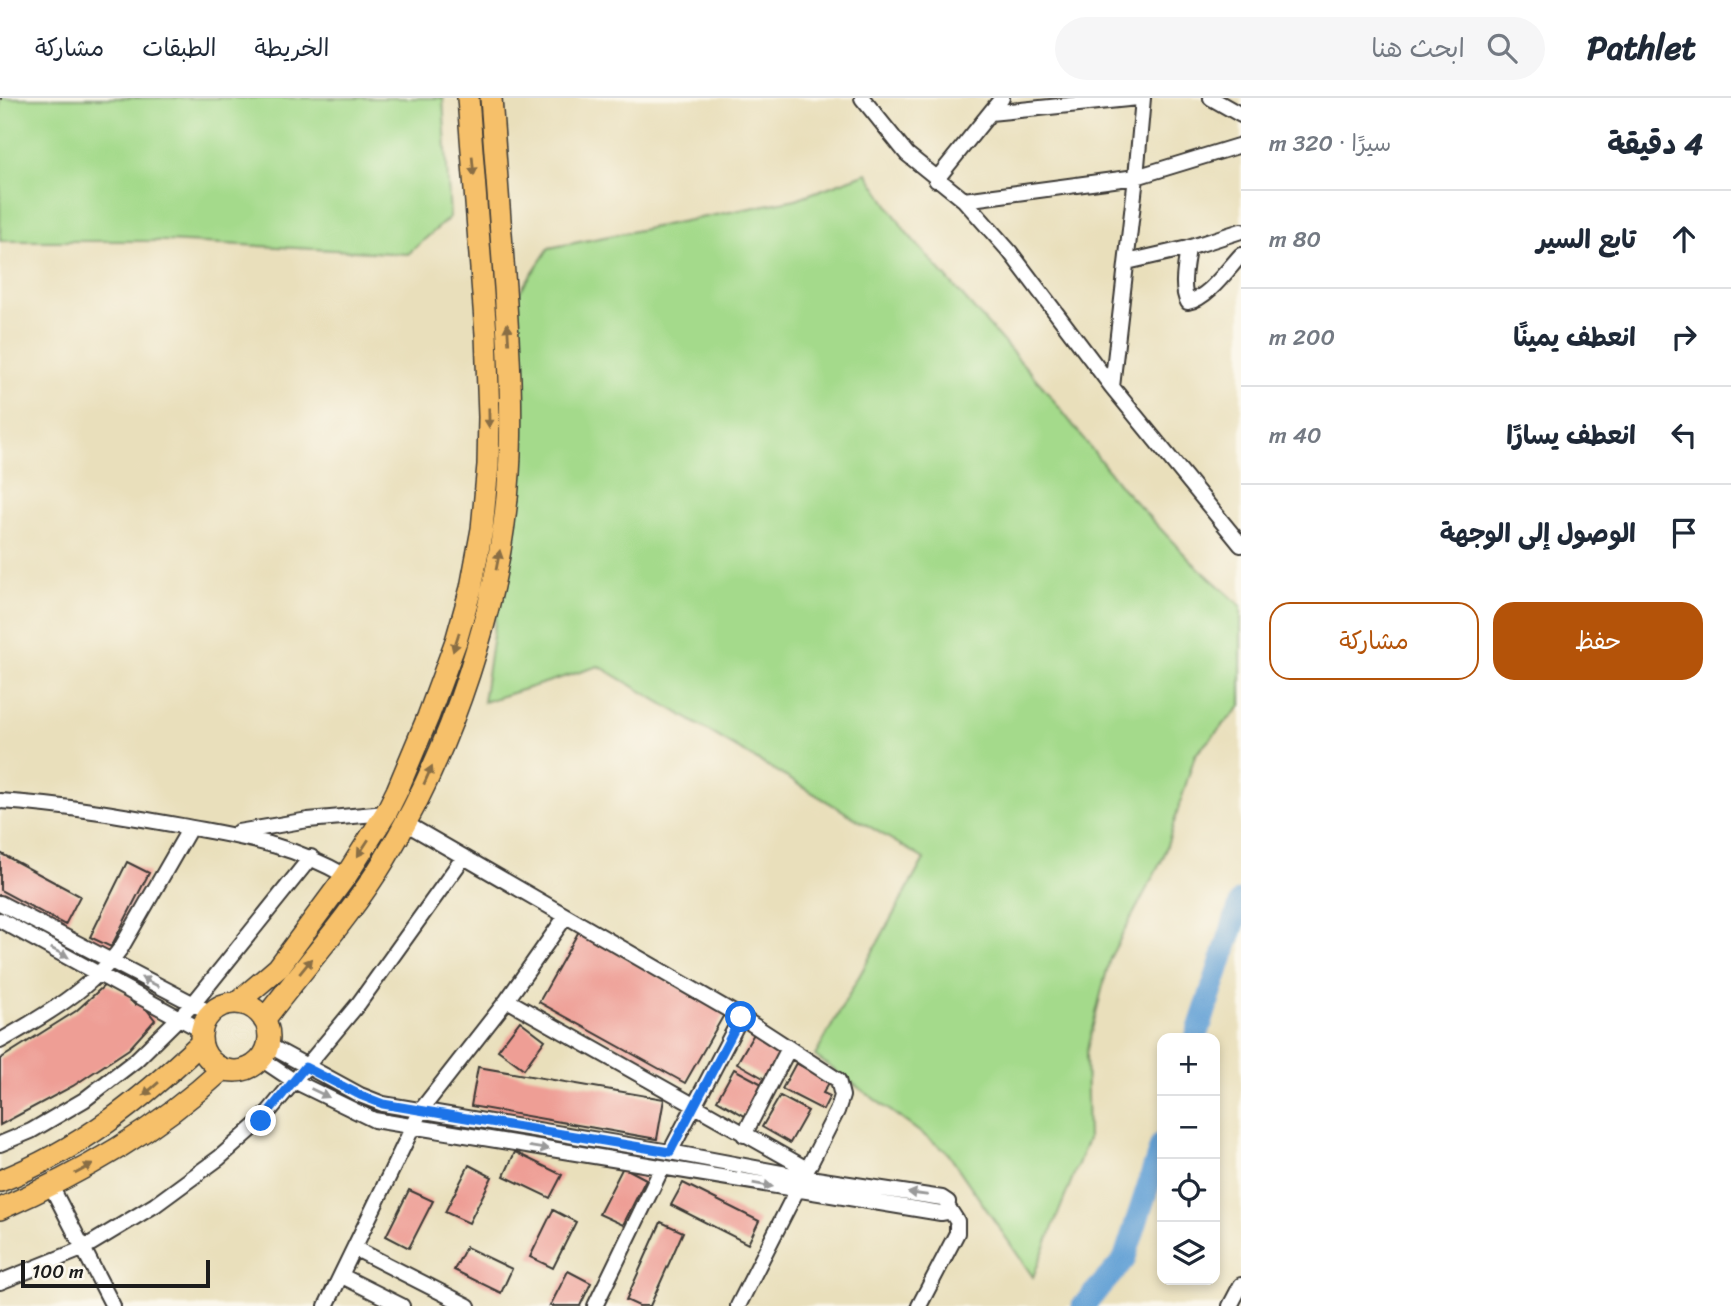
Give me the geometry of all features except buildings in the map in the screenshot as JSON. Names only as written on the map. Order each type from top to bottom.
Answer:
[{"type":"highway","points":[[237,1003],[278,968],[346,876],[386,813],[428,717],[456,641],[471,588],[482,530],[489,417],[486,334],[468,98]]},
{"type":"highway","points":[[264,1020],[366,888],[405,823],[434,760],[472,661],[488,608],[505,521],[510,472],[510,363],[491,98]]},
{"type":"highway","points":[[0,1181],[61,1153],[135,1103],[202,1023],[228,1004],[237,1003],[253,1009],[264,1020],[268,1032],[264,1052],[243,1070],[223,1069],[208,1059],[202,1023]]},
{"type":"highway","points":[[0,1209],[96,1163],[188,1101],[223,1069]]},
{"type":"street","points":[[862,98],[907,154],[964,200],[1010,252],[1112,387],[1241,545]]},
{"type":"street","points":[[936,180],[1002,98]]},
{"type":"street","points":[[990,113],[1140,98],[1136,177],[1112,387]]},
{"type":"street","points":[[1210,98],[1241,115]]},
{"type":"street","points":[[964,200],[1136,177],[1241,145]]},
{"type":"street","points":[[1127,262],[1188,248],[1241,231]]},
{"type":"street","points":[[1188,248],[1184,286],[1188,302],[1193,302],[1203,295],[1241,256]]},
{"type":"street","points":[[0,801],[56,804],[262,840],[311,858],[346,876]]},
{"type":"street","points":[[227,834],[308,820],[386,813]]},
{"type":"street","points":[[405,823],[741,1017],[838,1080],[842,1090],[841,1103],[738,1306]]},
{"type":"street","points":[[0,1041],[36,1020],[106,968],[121,948],[190,828]]},
{"type":"street","points":[[202,1023],[311,858]]},
{"type":"street","points":[[0,1282],[82,1249],[155,1205],[219,1158],[261,1121],[359,1003],[463,858]]},
{"type":"street","points":[[0,903],[202,1023]]},
{"type":"street","points":[[326,1306],[356,1249],[421,1110],[507,1000],[566,916]]},
{"type":"street","points":[[0,920],[106,968],[180,1019],[202,1023]]},
{"type":"street","points":[[507,1000],[744,1135],[802,1179]]},
{"type":"street","points":[[670,1152],[741,1017]]},
{"type":"street","points":[[180,1019],[202,1023]]},
{"type":"street","points":[[0,1144],[31,1131],[83,1100],[136,1060],[180,1019]]},
{"type":"street","points":[[744,1135],[789,1048]]},
{"type":"street","points":[[264,1052],[305,1067],[370,1099],[670,1152],[802,1179],[941,1213],[946,1213],[947,1207],[957,1221],[957,1233],[919,1306]]},
{"type":"street","points":[[264,1052],[294,1081],[366,1117],[662,1168],[802,1179]]},
{"type":"street","points":[[595,1306],[662,1168]]},
{"type":"street","points":[[51,1186],[113,1306]]},
{"type":"street","points":[[356,1249],[468,1306]]},
{"type":"street","points":[[342,1276],[402,1306]]},
{"type":"street","points":[[1230,1306],[1241,1285]]},
{"type":"green space","points":[[0,98],[443,98],[450,217],[408,254],[166,241],[0,241]]},
{"type":"green space","points":[[867,173],[906,232],[1044,388],[1122,488],[1190,560],[1241,606],[1241,706],[1195,755],[1163,858],[1110,958],[1086,1053],[1088,1139],[1033,1277],[947,1152],[815,1056],[924,859],[599,666],[483,702],[519,461],[512,303],[549,248],[796,199]]},
{"type":"waterway","points":[[1198,1033],[1241,901]]},
{"type":"waterway","points":[[1083,1306],[1124,1260],[1157,1158]]},
{"type":"route","points":[[261,1121],[305,1067],[383,1104],[670,1152],[741,1017]]}]
